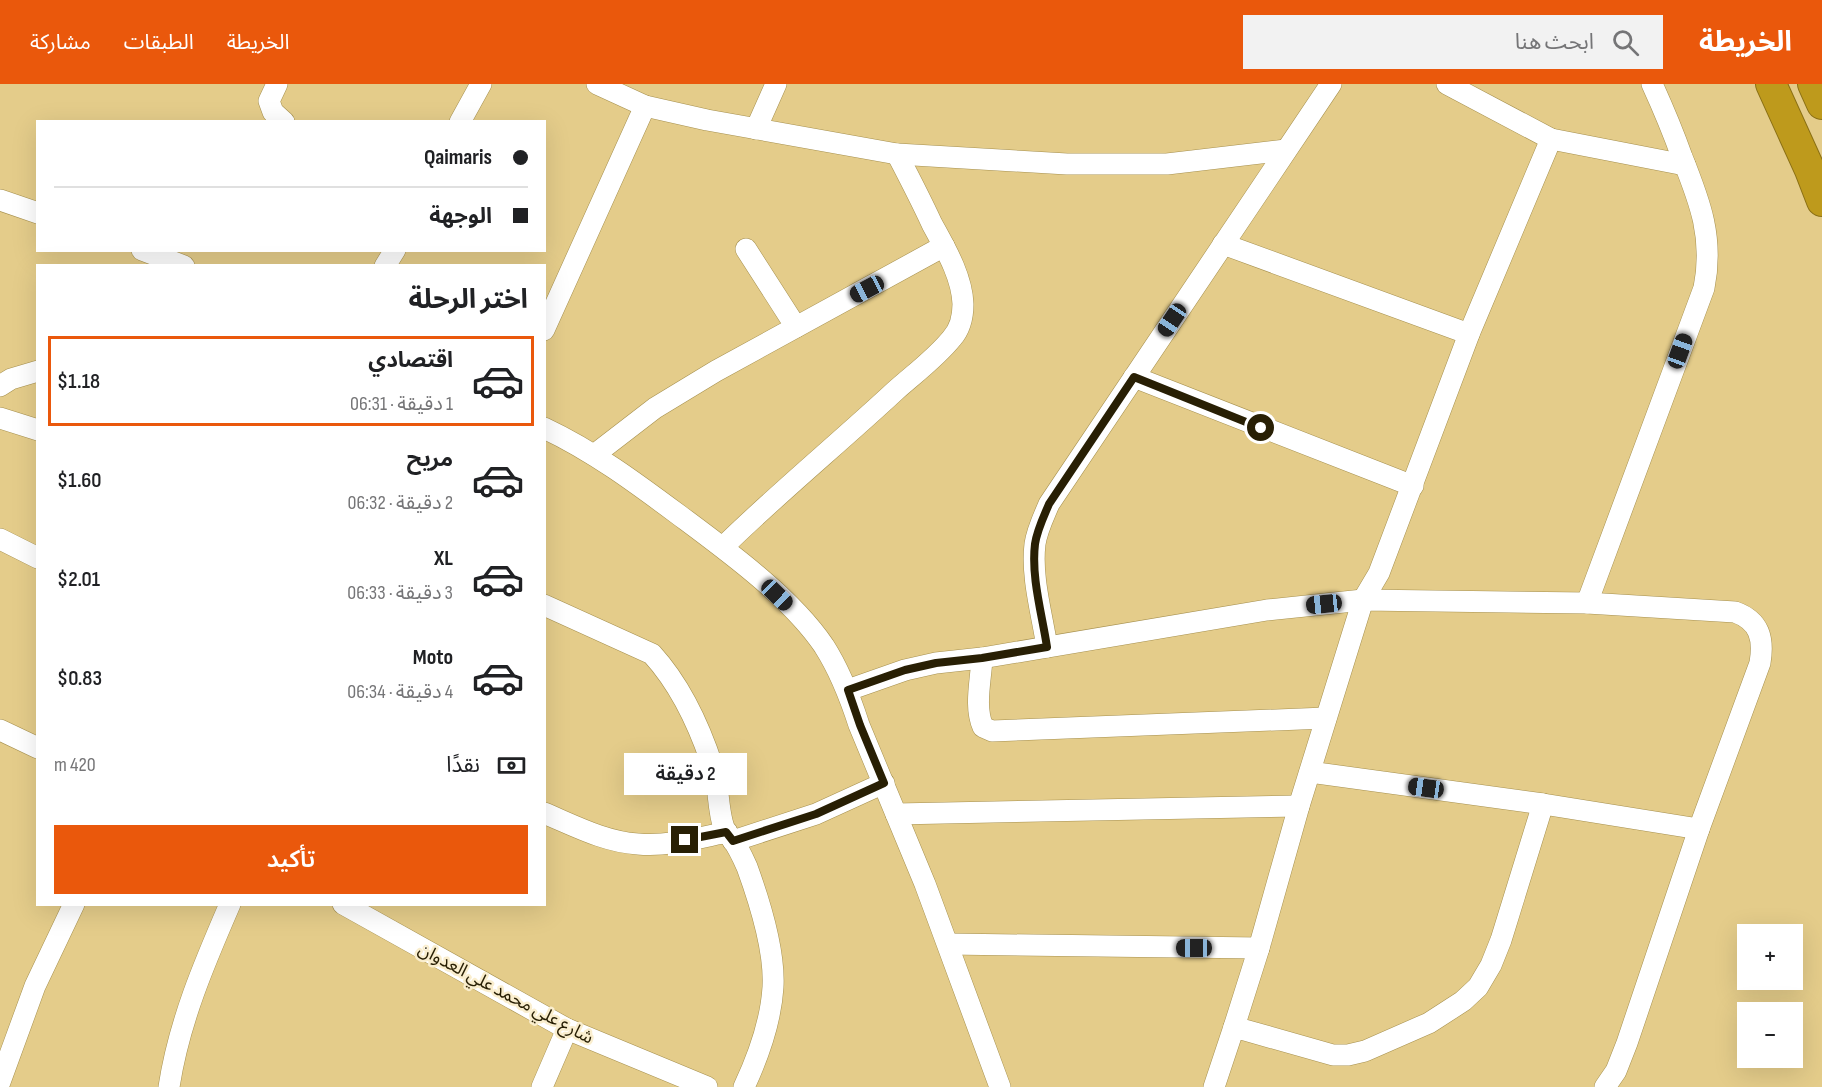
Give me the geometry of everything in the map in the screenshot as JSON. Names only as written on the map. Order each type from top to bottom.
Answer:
[{"type":"highway","points":[[1771,84],[1822,201]]},
{"type":"highway","points":[[1813,84],[1822,104]]},
{"type":"street","points":[[277,84],[269,101],[273,112],[282,120]]},
{"type":"street","points":[[461,120],[481,84]]},
{"type":"street","points":[[597,84],[645,106],[756,129],[897,154],[1067,164],[1167,164],[1286,150]]},
{"type":"street","points":[[756,129],[776,84]]},
{"type":"street","points":[[1047,647],[1035,570],[1035,543],[1049,504],[1332,84]]},
{"type":"street","points":[[1448,84],[1551,139],[1685,165]]},
{"type":"street","points":[[1587,603],[1704,288],[1708,268],[1703,214],[1652,84]]},
{"type":"street","points":[[546,326],[645,106]]},
{"type":"street","points":[[1214,1087],[1259,948],[1299,806],[1363,600],[1378,573],[1469,334],[1551,139]]},
{"type":"street","points":[[723,547],[773,498],[876,409],[952,338],[958,329],[963,304],[961,289],[944,246],[897,154]]},
{"type":"street","points":[[0,200],[36,212]]},
{"type":"street","points":[[1223,243],[1469,334]]},
{"type":"street","points":[[594,455],[655,408],[716,371],[944,246]]},
{"type":"street","points":[[746,249],[796,327]]},
{"type":"street","points":[[147,252],[179,264]]},
{"type":"street","points":[[0,386],[11,379],[36,372]]},
{"type":"street","points":[[1134,377],[1413,486]]},
{"type":"street","points":[[0,418],[36,429]]},
{"type":"street","points":[[546,429],[594,455],[723,547],[803,620],[824,646],[848,690],[948,944],[1000,1087]]},
{"type":"street","points":[[0,539],[36,557]]},
{"type":"street","points":[[848,690],[905,670],[936,663],[982,658],[1267,610],[1363,600],[1587,603],[1735,612],[1748,617],[1756,627],[1762,643],[1760,663],[1699,829],[1627,1044],[1616,1071],[1605,1087]]},
{"type":"street","points":[[546,606],[652,654],[662,665],[684,700],[701,738],[715,775],[724,829],[746,867],[771,956],[773,987],[757,1059],[744,1087]]},
{"type":"street","points":[[982,658],[978,708],[983,727],[992,731],[1326,718]]},
{"type":"street","points":[[0,730],[36,747]]},
{"type":"street","points":[[1310,772],[1543,804],[1699,829]]},
{"type":"street","points":[[546,814],[601,837],[639,844],[730,837],[816,814],[884,783]]},
{"type":"street","points":[[1234,1027],[1333,1055],[1348,1055],[1365,1051],[1429,1023],[1463,1001],[1478,987],[1501,940],[1543,804]]},
{"type":"street","points":[[896,814],[1299,806]]},
{"type":"street","points":[[0,1082],[35,986],[73,906]]},
{"type":"street","points":[[169,1087],[187,1010],[229,906]]},
{"type":"street","name":"شارع علي محمد علي العدوان","points":[[347,906],[567,1029],[707,1087]]},
{"type":"street","points":[[948,944],[1259,948]]},
{"type":"street","points":[[542,1087],[567,1029]]},
{"type":"route","points":[[685,840],[726,832],[733,841],[816,814],[884,783],[848,690],[905,670],[936,663],[1047,647],[1035,570],[1035,543],[1041,521],[1049,504],[1134,377],[1261,428]]}]
